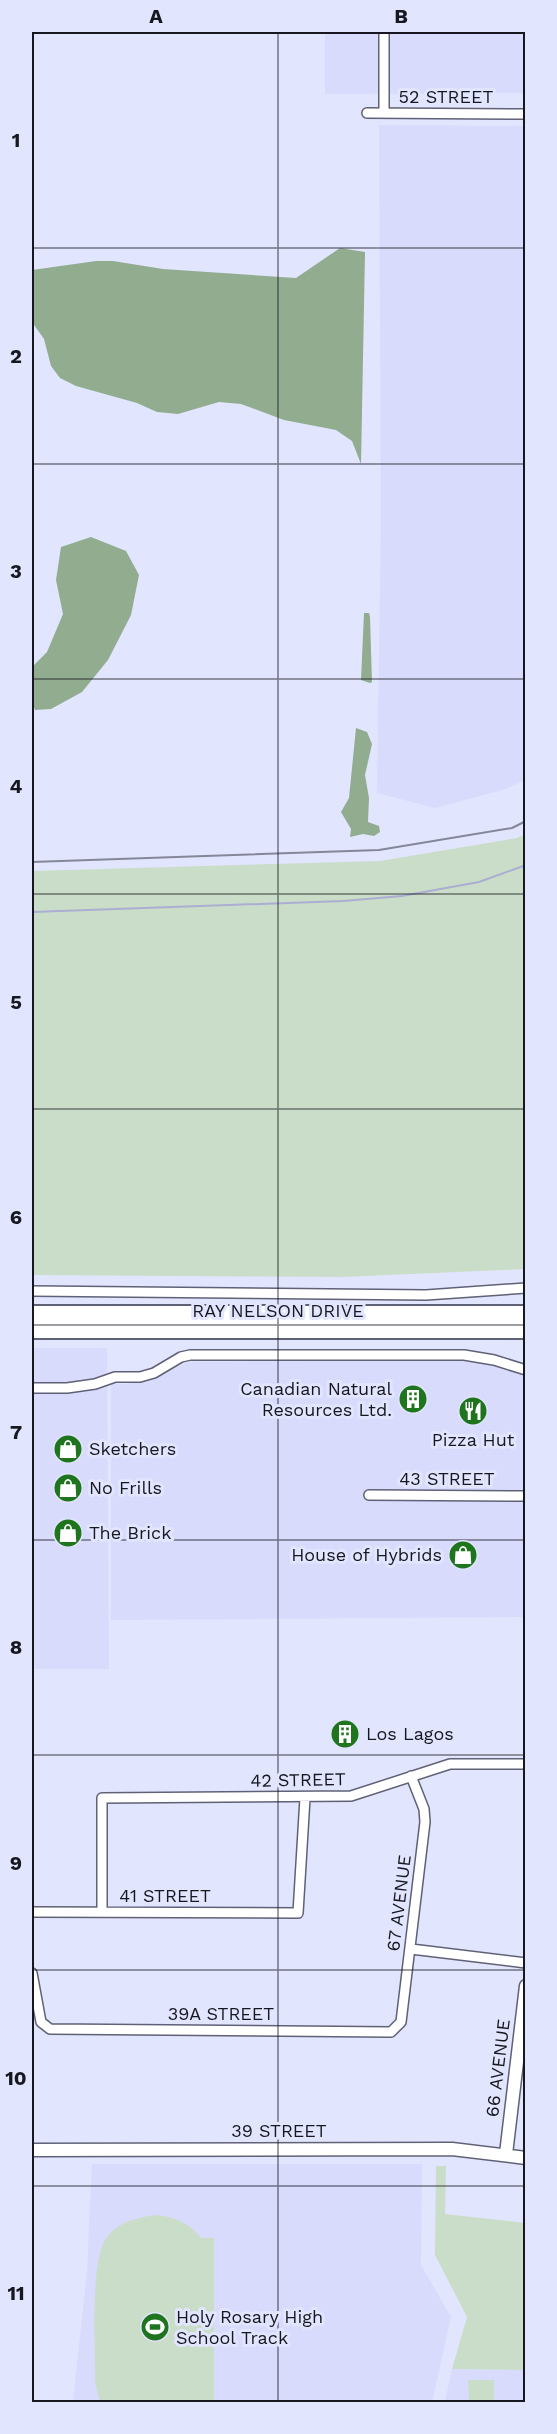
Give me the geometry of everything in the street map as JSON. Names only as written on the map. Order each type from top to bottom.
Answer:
[{"type":"highway","name":"RAY NELSON DRIVE","points":[[32,1314],[525,1314]]},
{"type":"highway","name":"RAY NELSON DRIVE","points":[[32,1330],[525,1330]]},
{"type":"street","points":[[384,32],[384,113]]},
{"type":"street","name":"52 STREET","points":[[367,113],[525,114]]},
{"type":"street","points":[[32,1291],[426,1294],[525,1288]]},
{"type":"street","points":[[32,1388],[67,1388],[95,1384],[115,1377],[140,1377],[154,1373],[190,1355],[464,1355],[494,1360],[525,1370]]},
{"type":"street","name":"43 STREET","points":[[369,1495],[525,1496]]},
{"type":"street","name":"42 STREET","points":[[102,1912],[102,1798],[351,1796],[450,1764],[525,1764]]},
{"type":"street","name":"67 AVENUE","points":[[391,2032],[401,2022],[425,1822],[424,1809],[411,1776]]},
{"type":"street","name":"41 STREET","points":[[32,1912],[298,1913],[305,1798]]},
{"type":"street","points":[[411,1949],[525,1963]]},
{"type":"street","name":"39A STREET","points":[[32,1973],[41,2022],[50,2029],[391,2032]]},
{"type":"street","name":"66 AVENUE","points":[[506,2154],[525,1986]]},
{"type":"street","name":"39 STREET","points":[[32,2150],[435,2149],[506,2154],[525,2158]]},
{"type":"shaded area","points":[[325,32],[525,32],[525,93],[325,94]]},
{"type":"shaded area","points":[[379,125],[525,126],[525,780],[506,789],[435,808],[377,793],[381,519]]},
{"type":"shaded area","points":[[32,1348],[107,1348],[109,1669],[32,1669]]},
{"type":"shaded area","points":[[460,1360],[493,1363],[523,1371],[526,1376],[525,1617],[111,1620],[111,1384],[149,1380],[188,1362]]},
{"type":"shaded area","points":[[92,2164],[422,2164],[421,2265],[451,2317],[432,2402],[73,2402],[87,2271]]},
{"type":"shaded area","points":[[452,2369],[525,2370],[525,2402],[445,2402]]},
{"type":"green space","points":[[340,248],[365,252],[361,464],[352,441],[336,430],[284,420],[241,404],[219,402],[178,414],[157,412],[137,403],[76,386],[60,378],[51,366],[44,339],[32,322],[32,270],[96,261],[113,261],[163,269],[296,278]]},
{"type":"green space","points":[[91,537],[126,551],[139,575],[131,615],[108,660],[82,692],[51,709],[35,710],[32,701],[32,667],[47,652],[63,614],[56,580],[61,547]]},
{"type":"green space","points":[[364,613],[369,613],[370,617],[372,682],[370,683],[361,680]]},
{"type":"green space","points":[[356,728],[367,732],[372,744],[365,775],[369,798],[368,822],[379,826],[380,832],[374,836],[363,834],[350,837],[351,829],[341,812],[349,798]]},
{"type":"green space","points":[[525,834],[525,1269],[342,1277],[32,1275],[32,871],[380,861],[517,838]]},
{"type":"green space","points":[[436,2166],[446,2166],[445,2214],[525,2223],[525,2370],[452,2369],[467,2317],[435,2255]]},
{"type":"green space","name":"Holy Rosary High School Track","points":[[156,2215],[182,2222],[192,2228],[201,2238],[214,2238],[214,2402],[100,2402],[95,2383],[95,2307],[101,2249],[107,2237],[123,2224]]},
{"type":"green space","points":[[468,2380],[494,2380],[494,2402],[469,2402]]},
{"type":"waterway","points":[[32,912],[343,901],[402,896],[479,882],[526,865]]},
{"type":"railway","points":[[32,862],[379,850],[512,828],[526,821]]},
{"type":"place","name":"Canadian Natural Resources Ltd.","points":[[413,1399]]},
{"type":"place","name":"Pizza Hut","points":[[473,1411]]},
{"type":"place","name":"Sketchers","points":[[68,1449]]},
{"type":"place","name":"No Frills","points":[[68,1488]]},
{"type":"place","name":"The Brick","points":[[68,1533]]},
{"type":"place","name":"House of Hybrids","points":[[463,1555]]},
{"type":"place","name":"Los Lagos","points":[[345,1734]]},
{"type":"place","name":"Holy Rosary High School Track","points":[[155,2327]]}]
